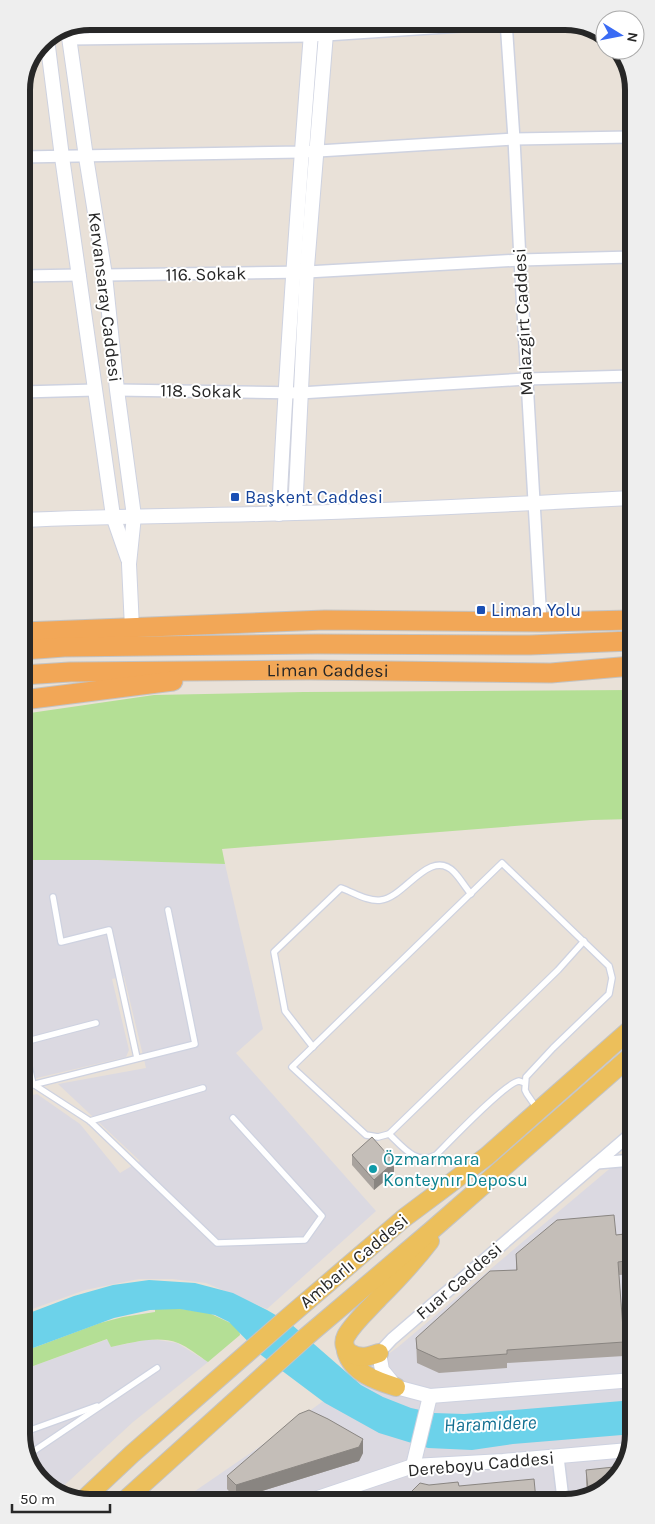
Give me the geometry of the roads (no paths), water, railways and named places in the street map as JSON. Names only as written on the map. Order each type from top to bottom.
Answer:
[{"type":"highway","points":[[30,632],[325,620],[541,622],[625,620]]},
{"type":"highway","name":"Liman Caddesi","points":[[30,649],[64,647],[316,644],[530,645],[625,641]]},
{"type":"highway","name":"Liman Caddesi","points":[[30,675],[70,672],[309,670],[551,673],[625,667]]},
{"type":"highway","points":[[30,699],[179,681],[309,670]]},
{"type":"highway","points":[[551,673],[625,674]]},
{"type":"main road","name":"Ambarlı Caddesi","points":[[89,1494],[132,1454],[398,1222],[487,1156],[625,1034]]},
{"type":"main road","name":"Ambarlı Caddesi","points":[[133,1494],[307,1336],[625,1061]]},
{"type":"main road","points":[[396,1387],[370,1377],[355,1366],[348,1358],[344,1347],[345,1338],[361,1317],[414,1262],[449,1215]]},
{"type":"main road","points":[[346,1350],[360,1357],[379,1353]]},
{"type":"main road","points":[[76,1493],[132,1454]]},
{"type":"street","points":[[280,514],[292,273],[311,30]]},
{"type":"street","points":[[70,34],[311,36],[322,30]]},
{"type":"street","points":[[295,514],[307,272],[326,30]]},
{"type":"street","name":"Malazgirt Caddesi","points":[[507,30],[541,622]]},
{"type":"street","name":"Kervansaray Caddesi","points":[[68,35],[105,275],[116,390],[134,516],[130,564],[132,628]]},
{"type":"street","name":"Kervansaray Caddesi","points":[[48,47],[113,516],[130,564]]},
{"type":"street","points":[[30,157],[316,152],[514,139],[625,137]]},
{"type":"street","name":"116. Sokak","points":[[105,275],[292,273],[520,260],[625,257]]},
{"type":"street","points":[[30,276],[80,275]]},
{"type":"street","name":"118. Sokak","points":[[116,390],[300,393],[526,379],[625,376]]},
{"type":"street","points":[[30,392],[95,390]]},
{"type":"street","points":[[30,520],[113,516],[295,514],[625,498]]},
{"type":"street","name":"Fuar Caddesi","points":[[379,1353],[392,1339],[625,1139]]},
{"type":"street","points":[[597,1163],[625,1161]]},
{"type":"street","points":[[379,1353],[382,1370],[396,1387],[429,1401],[625,1381]]},
{"type":"street","points":[[413,1466],[429,1401]]},
{"type":"street","name":"Dereboyu Caddesi","points":[[329,1494],[413,1466],[558,1457],[623,1451]]},
{"type":"street","points":[[558,1457],[562,1494]]},
{"type":"lane","points":[[538,1110],[527,1094],[526,1077],[552,1048],[608,994],[611,989],[612,978],[609,966],[584,941],[502,863],[292,1067],[366,1135],[378,1137],[389,1134],[558,970],[584,941]]},
{"type":"lane","points":[[313,1047],[285,1011],[274,952],[341,888],[372,900],[388,899],[426,869],[436,866],[454,871],[471,894]]},
{"type":"lane","points":[[53,897],[61,942],[109,930],[137,1058]]},
{"type":"lane","points":[[30,1085],[195,1044],[168,910]]},
{"type":"lane","points":[[30,1042],[96,1023]]},
{"type":"lane","points":[[30,1071],[33,1084],[90,1122],[218,1243],[305,1240],[322,1216],[233,1118]]},
{"type":"lane","points":[[389,1134],[412,1156],[423,1159],[432,1158],[512,1084],[520,1081],[525,1083]]},
{"type":"lane","points":[[90,1122],[203,1088]]},
{"type":"lane","points":[[33,1452],[157,1368]]},
{"type":"lane","points":[[30,1430],[106,1402]]},
{"type":"water","name":"Haramidere","points":[[149,1280],[195,1283],[233,1293],[291,1324],[361,1385],[383,1397],[411,1408],[434,1413],[464,1414],[625,1401],[625,1435],[513,1444],[472,1450],[428,1448],[379,1433],[325,1403],[261,1355],[229,1322],[215,1315],[180,1309],[150,1310],[114,1318],[30,1349],[30,1313],[74,1296],[113,1285]]},
{"type":"place","name":"Başkent Caddesi","points":[[235,497]]},
{"type":"place","name":"Liman Yolu","points":[[481,610]]},
{"type":"place","name":"Özmarmara Konteynır Deposu","points":[[373,1169]]}]
